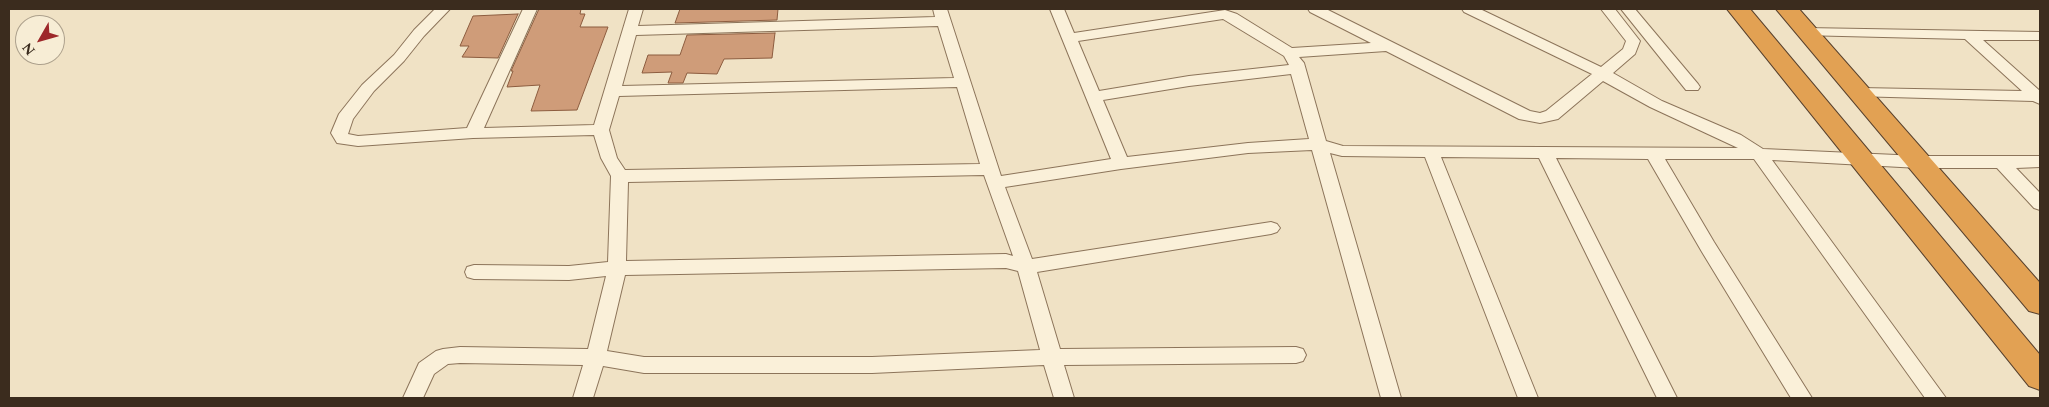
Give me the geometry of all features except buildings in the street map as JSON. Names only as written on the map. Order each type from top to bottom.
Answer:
[{"type":"highway","points":[[1738,9],[1802,90],[1862,158],[2040,377]]},
{"type":"highway","points":[[1787,9],[2040,303]]},
{"type":"street","points":[[443,9],[418,32],[399,58],[368,88],[345,118],[339,133],[343,139],[358,141],[473,133],[601,130]]},
{"type":"street","points":[[473,133],[530,9]]},
{"type":"street","points":[[583,398],[596,358],[617,268],[620,176],[609,158],[601,130],[636,9]]},
{"type":"street","points":[[1057,9],[1122,162]]},
{"type":"street","points":[[1315,9],[1525,114],[1540,118],[1552,116],[1630,51],[1633,41],[1608,9]]},
{"type":"street","points":[[1468,9],[1603,74],[1656,104],[1735,140],[1759,154],[1936,398]]},
{"type":"street","points":[[1628,9],[1692,88]]},
{"type":"street","points":[[1069,38],[1225,14],[1232,16],[1288,53],[1296,63],[1391,398]]},
{"type":"street","points":[[630,32],[942,15],[993,176],[1026,267],[1064,398]]},
{"type":"street","points":[[1806,32],[1968,34],[2009,37],[2040,36]]},
{"type":"street","points":[[1968,34],[2039,97]]},
{"type":"street","points":[[1288,53],[1391,46]]},
{"type":"street","points":[[1095,97],[1189,81],[1297,69]]},
{"type":"street","points":[[612,91],[964,82]]},
{"type":"street","points":[[1860,93],[2039,97]]},
{"type":"street","points":[[620,176],[993,176],[1248,148],[1319,144],[1342,151],[1759,154],[1919,162],[2040,162]]},
{"type":"street","points":[[1431,152],[1528,398]]},
{"type":"street","points":[[1545,153],[1667,398]]},
{"type":"street","points":[[1653,153],[1708,247],[1802,398]]},
{"type":"street","points":[[2001,162],[2040,204]]},
{"type":"street","points":[[474,272],[569,273],[617,268],[1006,261],[1026,267],[1271,228]]},
{"type":"street","points":[[414,398],[426,369],[443,357],[460,355],[596,358],[644,365],[872,365],[1053,357],[1296,355]]}]
